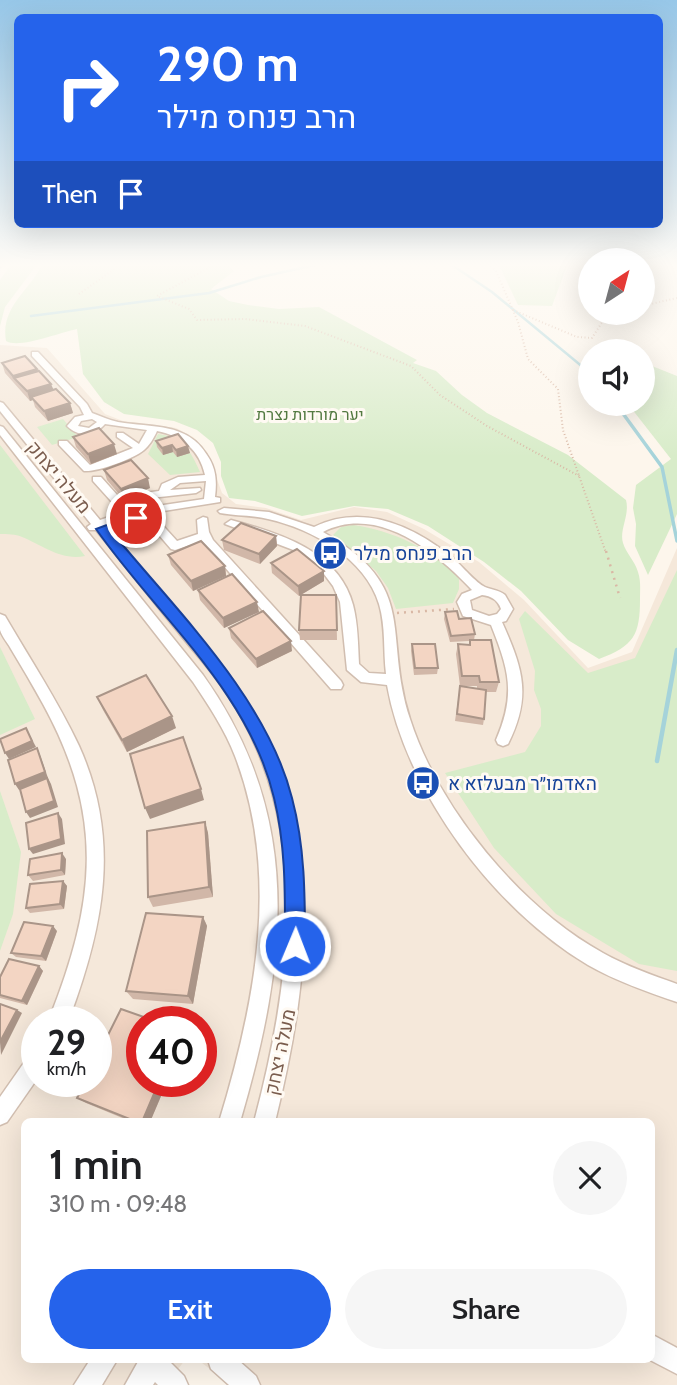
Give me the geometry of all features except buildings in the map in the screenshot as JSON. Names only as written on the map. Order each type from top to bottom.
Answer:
[{"type":"street","points":[[35,354],[84,406],[89,416]]},
{"type":"street","name":"מעלה יצחק","points":[[0,405],[196,642],[241,704],[265,747],[283,797],[295,859],[294,964],[284,1040],[265,1118]]},
{"type":"street","points":[[140,449],[122,431],[102,420],[89,416],[78,419],[72,426],[80,431],[122,431],[153,428],[180,434],[197,446],[208,465],[211,478],[191,509],[198,517],[205,536],[336,685]]},
{"type":"street","points":[[95,429],[101,425],[102,420]]},
{"type":"street","points":[[63,443],[88,469],[140,449],[149,440],[153,428]]},
{"type":"street","name":"מעלה יצחק","points":[[0,429],[177,651],[221,713],[243,755],[258,803],[268,862],[265,963],[253,1035],[230,1118]]},
{"type":"street","points":[[164,494],[166,486],[173,481],[211,478]]},
{"type":"street","points":[[97,479],[115,499],[164,494],[201,497],[222,503],[227,517],[295,546],[333,576],[345,599],[352,666],[366,678],[393,680]]},
{"type":"street","points":[[119,550],[128,527],[145,516],[201,497]]},
{"type":"street","points":[[77,499],[111,512],[145,516],[175,545],[205,536]]},
{"type":"street","points":[[83,533],[166,512],[214,518],[227,517],[243,510],[269,515],[314,532],[360,564],[383,596],[388,613],[393,680],[407,733],[420,763],[444,805],[511,890],[533,913],[593,958],[677,993]]},
{"type":"street","points":[[314,532],[324,525],[347,519],[395,529],[431,546],[481,591],[496,594],[506,603],[505,614],[495,620],[472,617],[464,608],[466,597],[481,591]]},
{"type":"street","points":[[0,619],[74,750],[93,811],[99,845],[93,912],[82,959],[64,1006]]},
{"type":"street","points":[[495,620],[516,673],[518,687],[516,713],[503,740]]},
{"type":"street","points":[[0,1115],[21,1084]]},
{"type":"street","points":[[655,1348],[677,1362]]},
{"type":"street","points":[[88,1385],[103,1363]]},
{"type":"street","points":[[138,1385],[152,1363]]},
{"type":"street","points":[[155,1363],[175,1385]]},
{"type":"street","points":[[224,1363],[241,1375]]},
{"type":"path","points":[[309,328],[411,366],[440,395],[487,426],[581,477]]},
{"type":"path","points":[[518,328],[528,359],[558,389],[562,430],[581,477],[620,598]]},
{"type":"path","points":[[555,328],[577,337],[592,338],[599,328]]},
{"type":"path","points":[[388,613],[464,608]]},
{"type":"shaded area","points":[[0,345],[47,348],[105,414],[123,421],[176,428],[193,437],[207,452],[222,493],[236,504],[266,508],[301,520],[354,507],[387,512],[424,529],[479,562],[524,600],[588,668],[632,652],[677,548],[677,1385],[231,1385],[202,1363],[655,1363],[655,1118],[21,1118],[21,1363],[183,1363],[166,1385],[0,1385]]},
{"type":"green space","name":"יער מורדות נצרת","points":[[357,328],[417,360],[413,363],[436,371],[487,413],[568,455],[626,500],[627,511],[622,538],[624,547],[637,568],[640,585],[639,622],[633,638],[620,649],[599,659],[568,640],[521,591],[484,562],[428,526],[388,509],[354,506],[302,516],[255,501],[229,498],[221,476],[221,462],[213,443],[197,430],[174,421],[124,414],[104,402],[83,374],[77,329],[29,342],[12,343],[6,341],[5,329]]},
{"type":"green space","points":[[655,367],[677,376],[677,514],[648,575],[635,546],[636,524],[633,508],[636,485],[671,459],[637,416],[655,416]]},
{"type":"green space","points":[[63,419],[78,437],[52,445],[37,427]]},
{"type":"green space","points":[[158,434],[174,438],[185,446],[200,472],[170,475],[148,454]]},
{"type":"green space","points":[[0,445],[85,556],[60,554],[20,536],[0,534]]},
{"type":"green space","points":[[353,525],[396,536],[438,559],[459,579],[459,589],[453,603],[396,609],[388,588],[376,571],[333,535],[341,527]]},
{"type":"green space","points":[[677,570],[677,971],[639,964],[556,914],[494,848],[445,773],[525,752],[541,726],[541,709],[534,690],[535,671],[519,619],[525,611],[588,673],[635,658]]},
{"type":"green space","points":[[0,647],[35,719],[0,735]]},
{"type":"green space","points":[[0,791],[21,852],[13,914],[0,951]]},
{"type":"waterway","points":[[535,328],[578,363]]},
{"type":"waterway","points":[[625,416],[662,467],[677,541]]},
{"type":"waterway","points":[[657,761],[677,650]]},
{"type":"place","name":"הרב פנחס מילר","points":[[330,553]]},
{"type":"place","name":"האדמו״ר מבעלזא א","points":[[423,783]]},
{"type":"route","points":[[136,518],[103,529],[228,684],[252,721],[275,771],[295,859],[295,946]]}]
